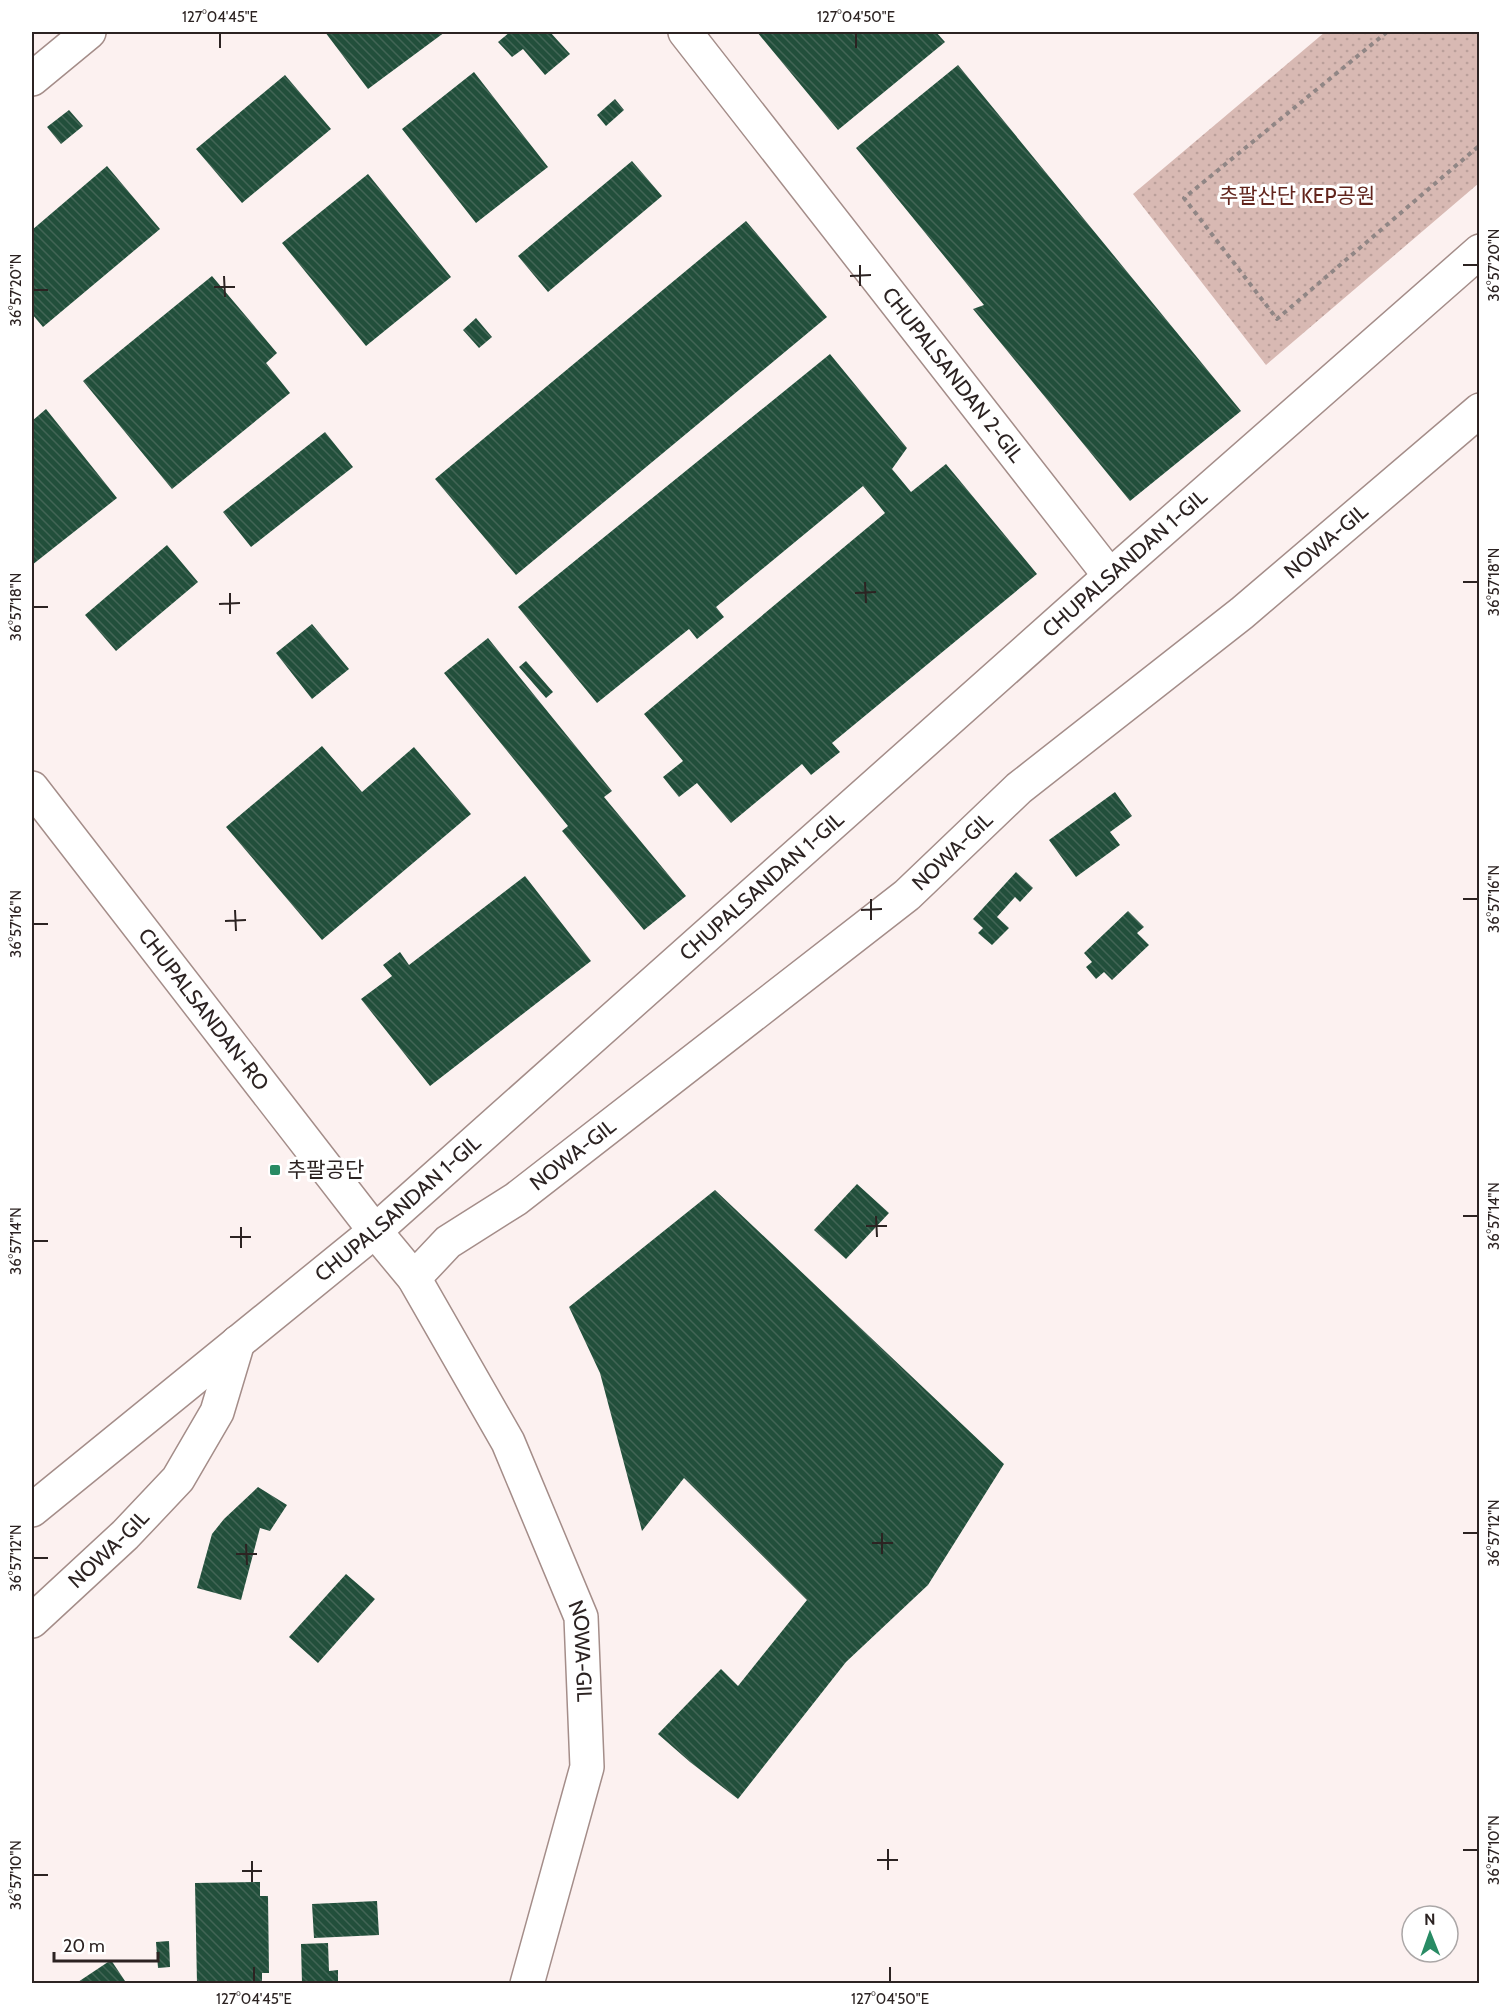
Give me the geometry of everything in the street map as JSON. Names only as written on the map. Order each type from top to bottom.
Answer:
[{"type":"street","points":[[32,79],[89,32]]},
{"type":"street","name":"CHUPALSANDAN 2-GIL","points":[[684,32],[1110,576]]},
{"type":"street","name":"CHUPALSANDAN 1-GIL","points":[[32,1510],[375,1232],[1110,576],[1479,251]]},
{"type":"street","name":"NOWA-GIL","points":[[414,1278],[448,1242],[516,1199],[907,895],[1019,788],[1242,613],[1479,410]]},
{"type":"street","name":"CHUPALSANDAN-RO","points":[[32,788],[375,1232]]},
{"type":"street","name":"NOWA-GIL","points":[[375,1232],[414,1278],[508,1442],[581,1617],[587,1767],[527,1983]]},
{"type":"street","name":"NOWA-GIL","points":[[32,1621],[125,1535],[178,1479],[217,1412],[238,1342]]},
{"type":"path","points":[[1387,32],[1184,198],[1277,320],[1479,145]]},
{"type":"green space","name":"추팔산단 KEP공원","points":[[1325,32],[1479,32],[1479,183],[1266,365],[1133,194]]},
{"type":"building","points":[[325,32],[445,32],[368,89]]},
{"type":"building","points":[[510,32],[550,32],[570,54],[545,75],[523,49],[512,57],[498,42]]},
{"type":"building","points":[[757,32],[936,32],[945,42],[838,130]]},
{"type":"building","points":[[958,65],[1241,411],[1130,501],[973,309],[984,305],[856,148]]},
{"type":"building","points":[[474,72],[548,167],[476,223],[402,129]]},
{"type":"building","points":[[285,75],[331,129],[242,203],[196,149]]},
{"type":"building","points":[[615,99],[624,110],[606,126],[597,115]]},
{"type":"building","points":[[69,110],[83,126],[61,144],[47,127]]},
{"type":"building","points":[[632,161],[662,196],[548,292],[518,256]]},
{"type":"building","points":[[107,166],[160,229],[43,327],[32,314],[32,230]]},
{"type":"building","points":[[368,174],[451,277],[366,346],[282,243]]},
{"type":"building","points":[[746,221],[827,317],[516,575],[435,479]]},
{"type":"building","points":[[212,276],[277,353],[266,363],[290,393],[172,489],[83,381]]},
{"type":"building","points":[[476,318],[492,337],[479,348],[463,330]]},
{"type":"building","points":[[830,354],[907,448],[892,469],[911,492],[946,464],[1037,574],[832,743],[840,752],[811,775],[802,764],[731,823],[697,783],[679,797],[663,777],[683,761],[644,714],[885,513],[863,486],[716,607],[724,617],[697,639],[689,629],[597,703],[518,607]]},
{"type":"building","points":[[46,409],[117,498],[32,565],[32,421]]},
{"type":"building","points":[[325,432],[353,467],[251,547],[223,512]]},
{"type":"building","points":[[167,545],[198,582],[116,651],[85,615]]},
{"type":"building","points":[[312,624],[349,669],[312,699],[276,653]]},
{"type":"building","points":[[488,638],[612,791],[604,797],[686,896],[644,930],[562,831],[568,826],[444,673]]},
{"type":"building","points":[[526,661],[553,692],[546,698],[519,667]]},
{"type":"building","points":[[322,746],[362,792],[414,747],[471,814],[322,940],[226,827]]},
{"type":"building","points":[[1115,792],[1132,816],[1110,832],[1120,845],[1076,877],[1049,840]]},
{"type":"building","points":[[1016,872],[1033,888],[1020,902],[1015,897],[997,917],[1009,928],[992,945],[978,933],[983,928],[973,919]]},
{"type":"building","points":[[525,876],[591,961],[430,1086],[361,999],[392,976],[383,965],[400,952],[409,965]]},
{"type":"building","points":[[1128,911],[1144,927],[1137,933],[1149,945],[1112,980],[1104,972],[1096,979],[1086,967],[1092,962],[1084,953]]},
{"type":"building","points":[[857,1184],[889,1213],[846,1259],[814,1230]]},
{"type":"building","points":[[715,1190],[1004,1464],[928,1585],[846,1662],[738,1799],[658,1734],[721,1669],[738,1686],[807,1600],[684,1478],[642,1531],[600,1373],[569,1307]]},
{"type":"building","points":[[258,1487],[287,1505],[270,1531],[260,1528],[241,1600],[197,1588],[212,1534],[224,1519]]},
{"type":"building","points":[[346,1574],[375,1599],[318,1663],[289,1637]]},
{"type":"building","points":[[260,1882],[260,1896],[268,1896],[269,1973],[262,1973],[262,1984],[197,1984],[195,1883]]},
{"type":"building","points":[[377,1901],[379,1935],[314,1938],[312,1904]]},
{"type":"building","points":[[169,1941],[170,1967],[158,1968],[156,1942]]},
{"type":"building","points":[[328,1943],[329,1971],[338,1970],[338,1984],[302,1984],[301,1944]]},
{"type":"building","points":[[111,1960],[127,1984],[75,1984]]},
{"type":"place","name":"추팔공단","points":[[275,1170]]}]
